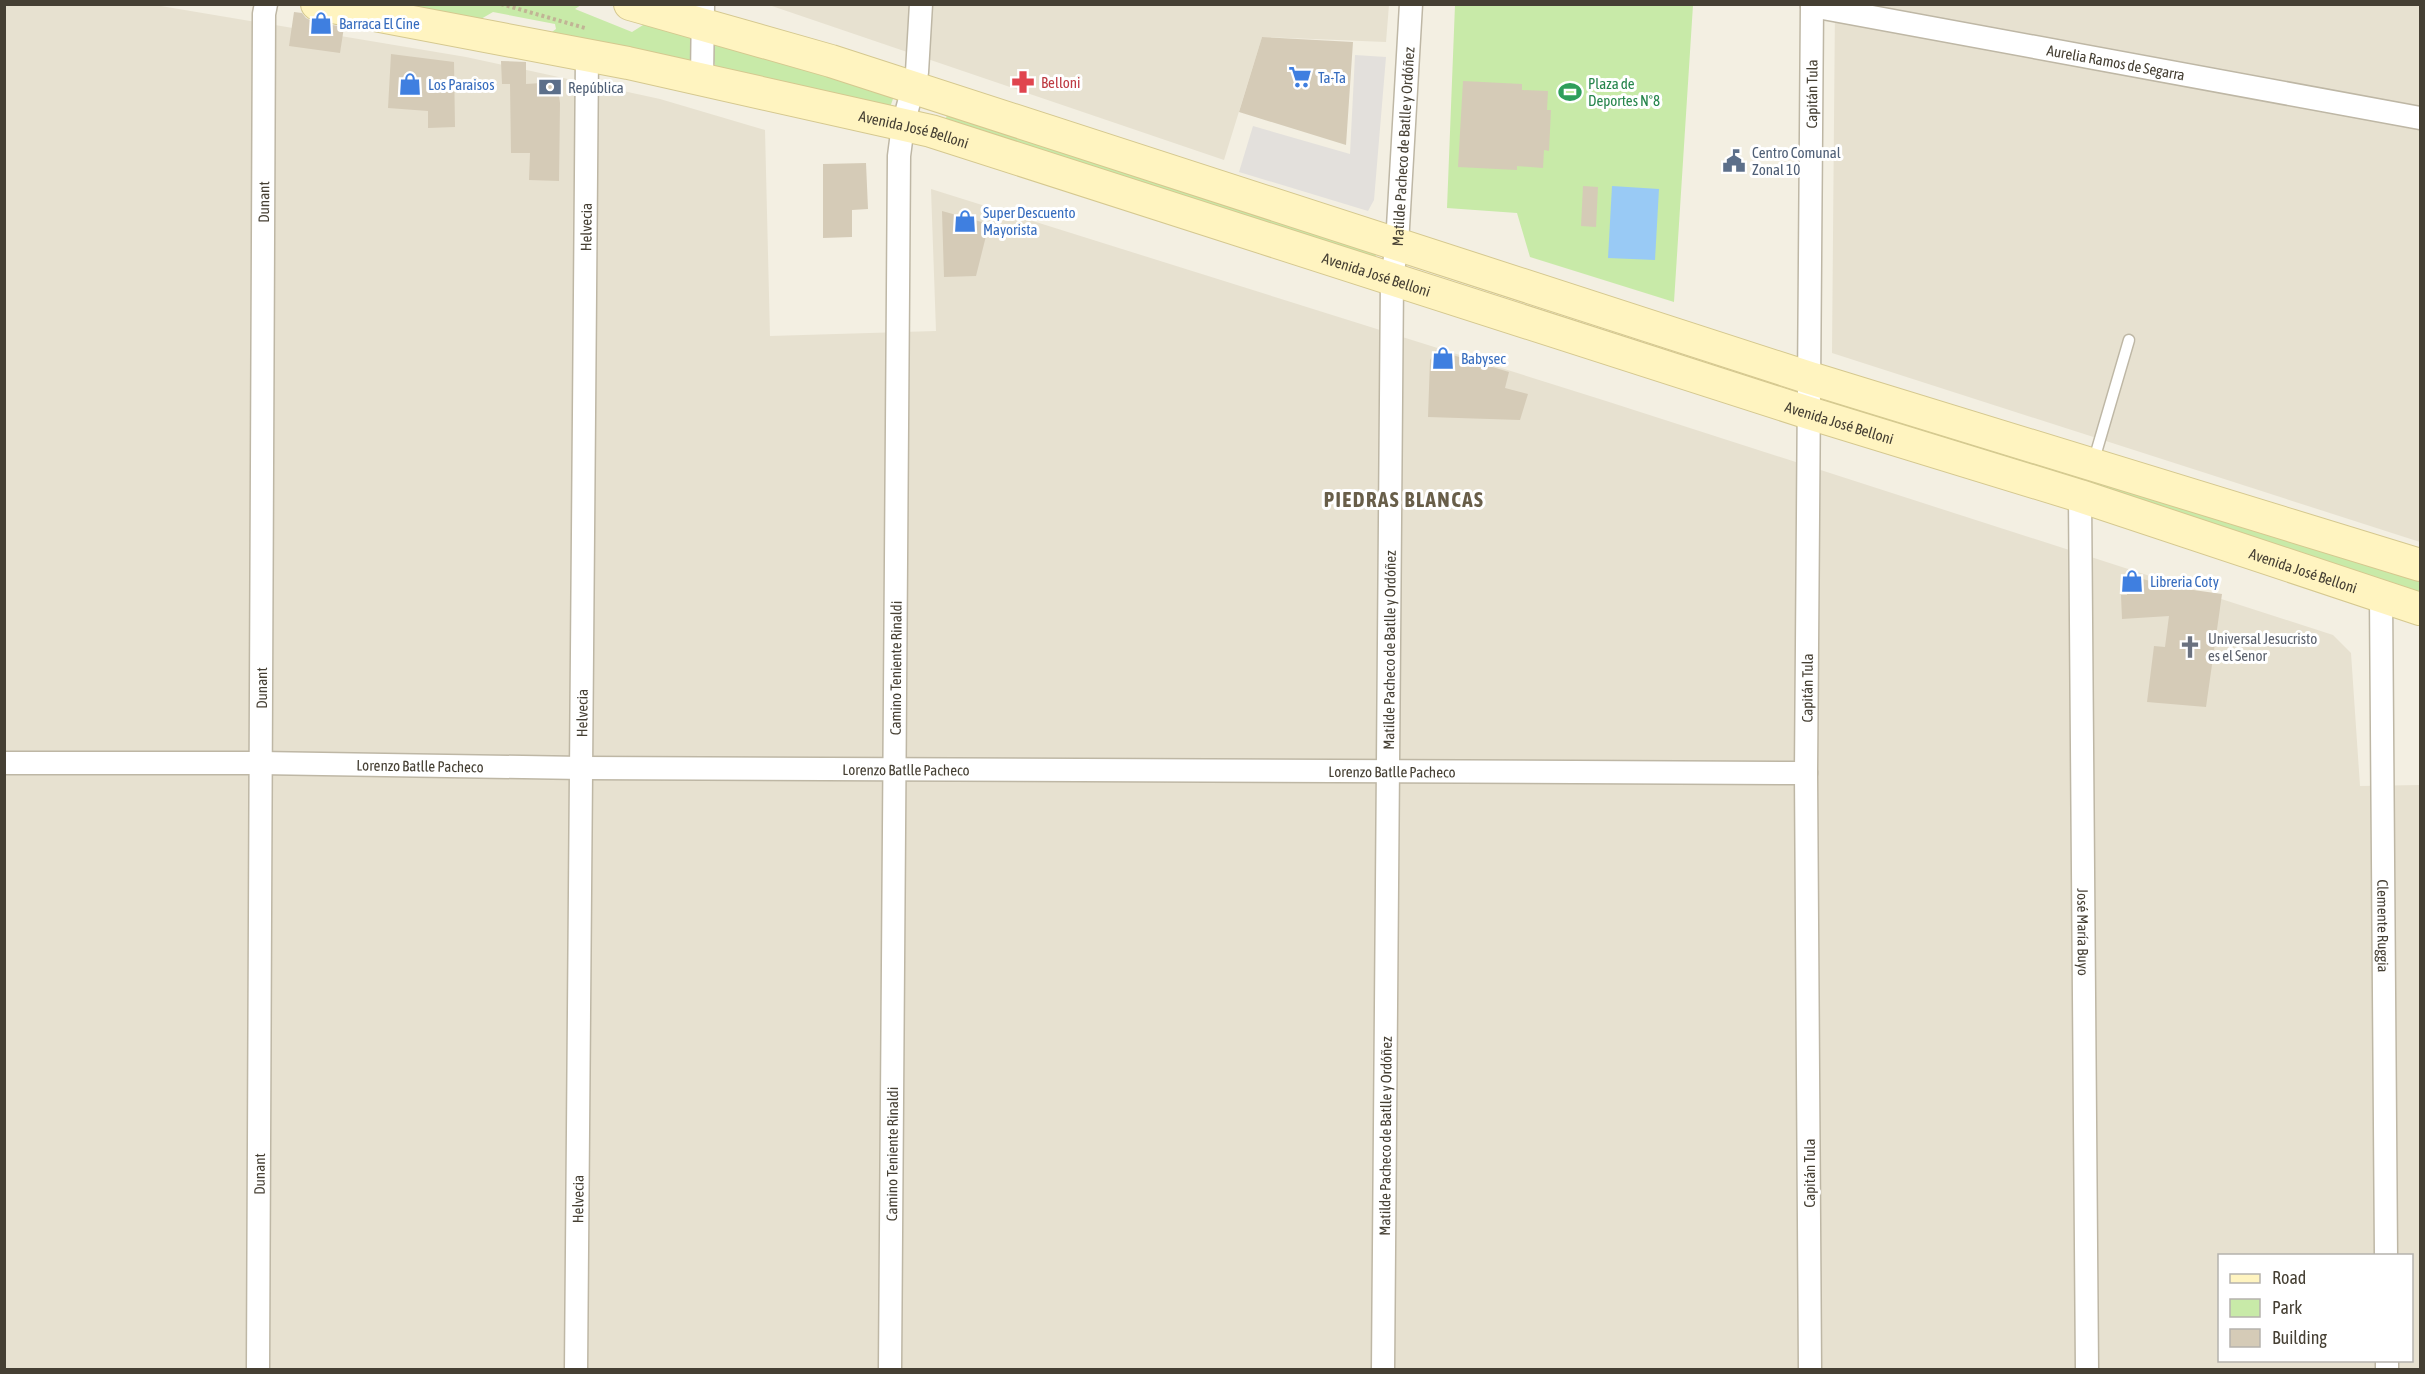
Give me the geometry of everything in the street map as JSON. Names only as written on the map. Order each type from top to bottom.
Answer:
[{"type":"main road","name":"Avenida José Belloni","points":[[317,4],[702,79],[931,131],[1809,413],[2080,496],[2421,609]]},
{"type":"main road","points":[[630,4],[703,15],[914,88],[1810,378],[2421,565]]},
{"type":"street","name":"Dunant","points":[[258,1370],[264,26],[266,4]]},
{"type":"street","name":"Camino Teniente Rinaldi","points":[[890,1370],[899,156],[903,125],[914,88],[921,4]]},
{"type":"street","name":"Matilde Pacheco de Batlle y Ordóñez","points":[[1383,1370],[1392,279],[1397,244],[1411,4]]},
{"type":"street","name":"Aurelia Ramos de Segarra","points":[[1812,5],[2421,118]]},
{"type":"street","name":"Capitán Tula","points":[[1810,1370],[1806,772],[1812,5]]},
{"type":"street","points":[[702,79],[703,15]]},
{"type":"street","name":"Helvecia","points":[[576,1370],[587,56]]},
{"type":"street","name":"José María Buyo","points":[[2080,496],[2087,1370]]},
{"type":"street","name":"Clemente Ruggia","points":[[2381,596],[2386,1254]]},
{"type":"street","name":"Lorenzo Batlle Pacheco","points":[[4,763],[260,762],[582,768],[1806,772]]},
{"type":"lane","points":[[2093,464],[2129,340]]},
{"type":"shaded area","points":[[149,4],[466,57],[660,99],[765,130],[770,336],[936,331],[931,189],[1606,401],[2333,635],[2351,653],[2360,786],[2420,785],[2420,1369],[5,1370],[5,5]]},
{"type":"shaded area","points":[[769,5],[1389,5],[1386,42],[1262,37],[1224,160]]},
{"type":"shaded area","points":[[1835,5],[2420,5],[2420,542],[1832,353]]},
{"type":"shaded area","points":[[1355,55],[1386,57],[1374,200],[1368,211],[1239,172],[1253,126],[1350,154]]},
{"type":"green space","points":[[367,5],[581,5],[575,9],[632,32],[651,20],[698,40],[695,62],[542,39],[556,29],[555,24],[493,12],[474,23]]},
{"type":"green space","name":"Plaza de Deportes N°8","points":[[1455,5],[1693,5],[1674,302],[1530,257],[1517,213],[1447,208]]},
{"type":"green space","points":[[718,42],[895,93],[887,116],[717,72],[713,53]]},
{"type":"green space","points":[[947,115],[1377,254],[1372,260],[945,121]]},
{"type":"green space","points":[[1829,393],[2420,575],[2420,601],[1826,402]]},
{"type":"water","points":[[1612,186],[1659,189],[1655,260],[1608,258]]},
{"type":"building","points":[[294,12],[302,13],[314,22],[344,27],[340,53],[289,46]]},
{"type":"building","name":"Ta-Ta","points":[[1262,37],[1353,42],[1346,145],[1239,112]]},
{"type":"building","points":[[391,54],[454,62],[455,127],[428,128],[428,111],[388,108]]},
{"type":"building","points":[[501,61],[526,62],[526,84],[557,82],[560,103],[559,181],[529,180],[530,153],[511,153],[510,84],[502,84]]},
{"type":"building","points":[[1463,81],[1522,84],[1522,90],[1548,91],[1547,110],[1551,110],[1549,151],[1544,150],[1543,168],[1517,166],[1517,170],[1458,167]]},
{"type":"building","points":[[866,163],[868,209],[852,210],[852,237],[823,238],[823,164]]},
{"type":"building","points":[[1583,186],[1598,187],[1596,227],[1581,226]]},
{"type":"building","points":[[942,211],[989,224],[976,276],[944,277]]},
{"type":"building","points":[[1436,350],[1509,372],[1505,388],[1528,394],[1520,420],[1428,417],[1430,360]]},
{"type":"building","name":"Universal Jesucristo es el Senor","points":[[2126,575],[2179,588],[2222,594],[2206,707],[2147,702],[2154,646],[2165,647],[2169,616],[2122,619],[2121,595],[2127,595]]},
{"type":"place","name":"Barraca El Cine","points":[[321,23]]},
{"type":"place","name":"Ta-Ta","points":[[1300,77]]},
{"type":"place","name":"Belloni","points":[[1023,82]]},
{"type":"place","name":"Los Paraisos","points":[[410,84]]},
{"type":"place","name":"República","points":[[550,87]]},
{"type":"place","name":"Plaza de Deportes N°8","points":[[1570,92]]},
{"type":"place","name":"Centro Comunal Zonal 10","points":[[1734,161]]},
{"type":"place","name":"Super Descuento Mayorista","points":[[965,221]]},
{"type":"place","name":"Babysec","points":[[1443,358]]},
{"type":"place","name":"Libreria Coty","points":[[2132,581]]},
{"type":"place","name":"Universal Jesucristo es el Senor","points":[[2190,647]]},
{"type":"district","name":"PIEDRAS BLANCAS","points":[[1404,499]]}]
